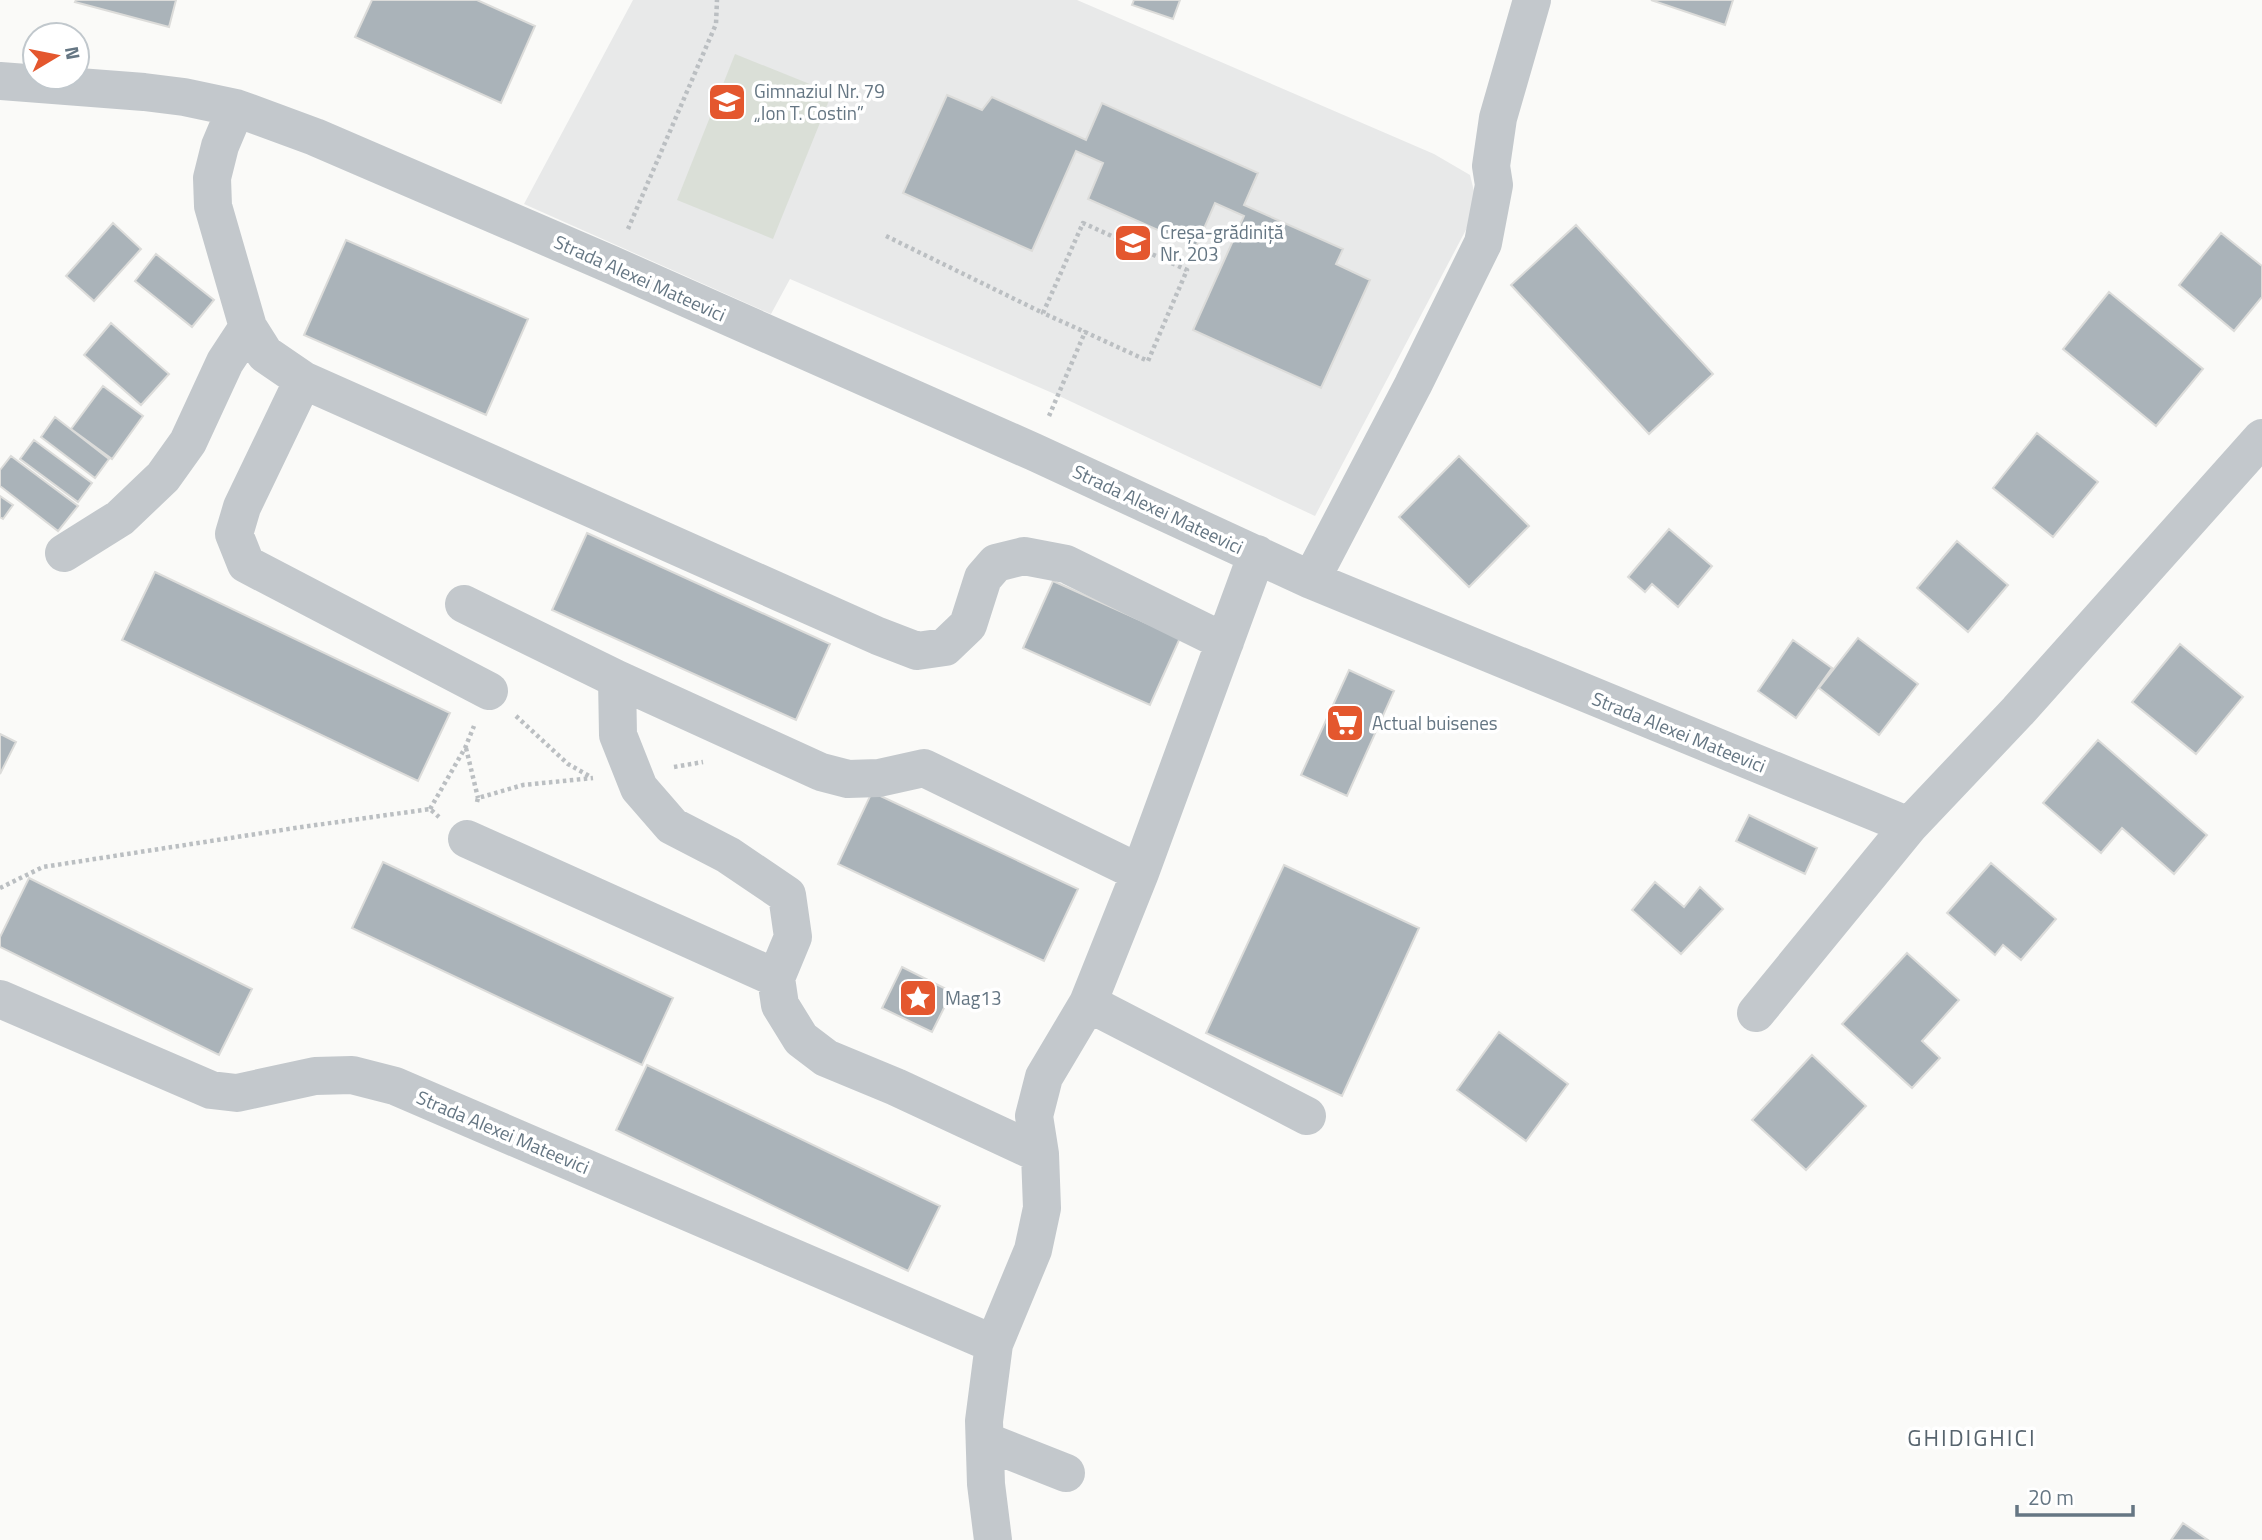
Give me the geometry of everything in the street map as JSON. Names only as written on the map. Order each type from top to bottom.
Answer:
[{"type":"street","points":[[1311,580],[1413,385],[1483,243],[1494,186],[1491,166],[1498,118],[1532,0]]},
{"type":"street","name":"Strada Alexei Mateevici","points":[[0,81],[144,92],[236,108],[315,137],[612,265],[1311,580],[1909,826]]},
{"type":"street","points":[[236,108],[220,146],[212,178],[213,205],[248,327],[265,354],[303,380],[878,636],[917,650],[945,647],[968,625],[983,578],[996,563],[1024,556],[1066,564],[1225,642]]},
{"type":"street","points":[[64,554],[120,518],[163,477],[188,442],[225,362],[248,327]]},
{"type":"street","points":[[303,380],[239,516],[234,534],[246,564],[489,691]]},
{"type":"street","points":[[1756,1013],[1909,826],[2018,711],[2262,438]]},
{"type":"street","name":"Strada Alexei Mateevici","points":[[993,1540],[986,1484],[984,1421],[994,1344],[1033,1250],[1042,1208],[1040,1154],[1034,1116],[1044,1077],[1088,1003],[1140,873],[1257,554]]},
{"type":"street","points":[[464,604],[617,679],[821,772],[848,779],[879,778],[924,768],[1140,873]]},
{"type":"street","points":[[617,679],[618,735],[639,788],[673,826],[728,855],[787,895],[793,937],[776,978],[780,1005],[801,1039],[826,1058],[896,1087],[1040,1154]]},
{"type":"street","points":[[467,839],[776,978]]},
{"type":"street","name":"Strada Alexei Mateevici","points":[[0,999],[211,1090],[237,1093],[315,1076],[352,1075],[395,1086],[994,1344]]},
{"type":"street","points":[[1088,1003],[1307,1116]]},
{"type":"street","points":[[985,1441],[1066,1473]]},
{"type":"path","points":[[612,265],[716,24],[717,0]]},
{"type":"path","points":[[886,236],[1044,313],[1148,361],[1187,270],[1083,223],[1044,313]]},
{"type":"path","points":[[1034,453],[1085,332]]},
{"type":"path","points":[[430,810],[466,748],[489,691],[568,764],[604,785]]},
{"type":"path","points":[[466,748],[478,798]]},
{"type":"path","points":[[0,888],[43,867],[430,810],[467,839]]},
{"type":"shaded area","name":"Creșa-grădiniță Nr. 203","points":[[633,0],[1077,0],[1434,154],[1470,175],[1478,207],[1315,516],[1057,395],[790,279],[771,314],[524,204]]},
{"type":"shaded area","points":[[735,54],[832,93],[773,239],[677,200]]},
{"type":"building","points":[[176,0],[169,27],[75,2]]},
{"type":"building","points":[[372,0],[477,0],[535,26],[501,103],[355,37]]},
{"type":"building","points":[[1134,0],[1180,0],[1173,19],[1132,5]]},
{"type":"building","points":[[1651,0],[1733,0],[1725,25]]},
{"type":"building","points":[[947,95],[982,110],[992,97],[1086,140],[1102,103],[1258,173],[1244,205],[1343,249],[1336,264],[1370,280],[1321,388],[1193,330],[1244,216],[1215,203],[1196,247],[1088,199],[1103,163],[1076,151],[1032,251],[903,193]]},
{"type":"building","points":[[113,223],[141,249],[94,301],[66,276]]},
{"type":"building","points":[[1576,225],[1713,374],[1649,434],[1511,285]]},
{"type":"building","points":[[2221,233],[2262,266],[2262,297],[2234,331],[2179,285]]},
{"type":"building","points":[[346,240],[528,319],[486,415],[304,335]]},
{"type":"building","points":[[156,254],[214,300],[192,327],[135,281]]},
{"type":"building","points":[[2109,292],[2203,369],[2156,426],[2063,349]]},
{"type":"building","points":[[111,323],[169,374],[141,405],[84,355]]},
{"type":"building","points":[[103,386],[143,416],[112,459],[71,429]]},
{"type":"building","points":[[55,417],[109,459],[95,478],[41,437]]},
{"type":"building","points":[[2037,433],[2098,482],[2053,537],[1993,488]]},
{"type":"building","points":[[34,440],[92,483],[78,502],[20,459]]},
{"type":"building","points":[[11,456],[78,506],[58,531],[0,486],[0,470]]},
{"type":"building","points":[[1459,456],[1529,526],[1469,587],[1399,517]]},
{"type":"building","points":[[0,496],[13,505],[3,519],[0,517]]},
{"type":"building","points":[[1669,529],[1712,566],[1678,607],[1652,584],[1645,592],[1628,577]]},
{"type":"building","points":[[587,533],[830,644],[796,720],[552,610]]},
{"type":"building","points":[[1957,541],[2008,585],[1968,632],[1917,588]]},
{"type":"building","points":[[155,572],[450,713],[418,781],[122,640]]},
{"type":"building","points":[[1053,581],[1180,638],[1150,705],[1023,648]]},
{"type":"building","points":[[1858,638],[1918,684],[1879,735],[1819,688]]},
{"type":"building","points":[[1793,640],[1832,668],[1796,718],[1758,691]]},
{"type":"building","points":[[2180,644],[2243,697],[2196,754],[2132,702]]},
{"type":"building","points":[[1349,670],[1394,691],[1347,796],[1301,775]]},
{"type":"building","points":[[0,734],[16,742],[0,774]]},
{"type":"building","points":[[2098,740],[2207,835],[2174,874],[2122,828],[2101,853],[2043,803]]},
{"type":"building","points":[[872,792],[1078,889],[1044,961],[838,864]]},
{"type":"building","points":[[1749,815],[1817,848],[1805,874],[1736,841]]},
{"type":"building","points":[[383,862],[673,998],[642,1065],[352,928]]},
{"type":"building","points":[[1991,863],[2056,919],[2021,960],[2003,945],[1995,955],[1947,913]]},
{"type":"building","points":[[1284,865],[1419,928],[1342,1096],[1206,1033]]},
{"type":"building","points":[[29,878],[252,989],[219,1055],[0,947],[0,937]]},
{"type":"building","points":[[1655,882],[1684,907],[1700,887],[1723,909],[1681,954],[1632,910]]},
{"type":"building","points":[[1907,953],[1959,1000],[1922,1041],[1940,1058],[1912,1088],[1842,1024]]},
{"type":"building","points":[[902,967],[952,992],[932,1032],[882,1008]]},
{"type":"building","points":[[1499,1032],[1568,1084],[1526,1141],[1457,1090]]},
{"type":"building","points":[[1812,1055],[1866,1106],[1806,1170],[1752,1120]]},
{"type":"building","points":[[647,1065],[940,1206],[908,1271],[616,1130]]},
{"type":"building","points":[[2183,1523],[2208,1540],[2171,1540]]},
{"type":"place","name":"Gimnaziul Nr. 79 „Ion T. Costin”","points":[[727,102]]},
{"type":"place","name":"Creșa-grădiniță Nr. 203","points":[[1133,243]]},
{"type":"place","name":"Actual buisenes","points":[[1345,723]]},
{"type":"place","name":"Mag13","points":[[918,998]]},
{"type":"district","name":"GHIDIGHICI","points":[[1972,1438]]}]
